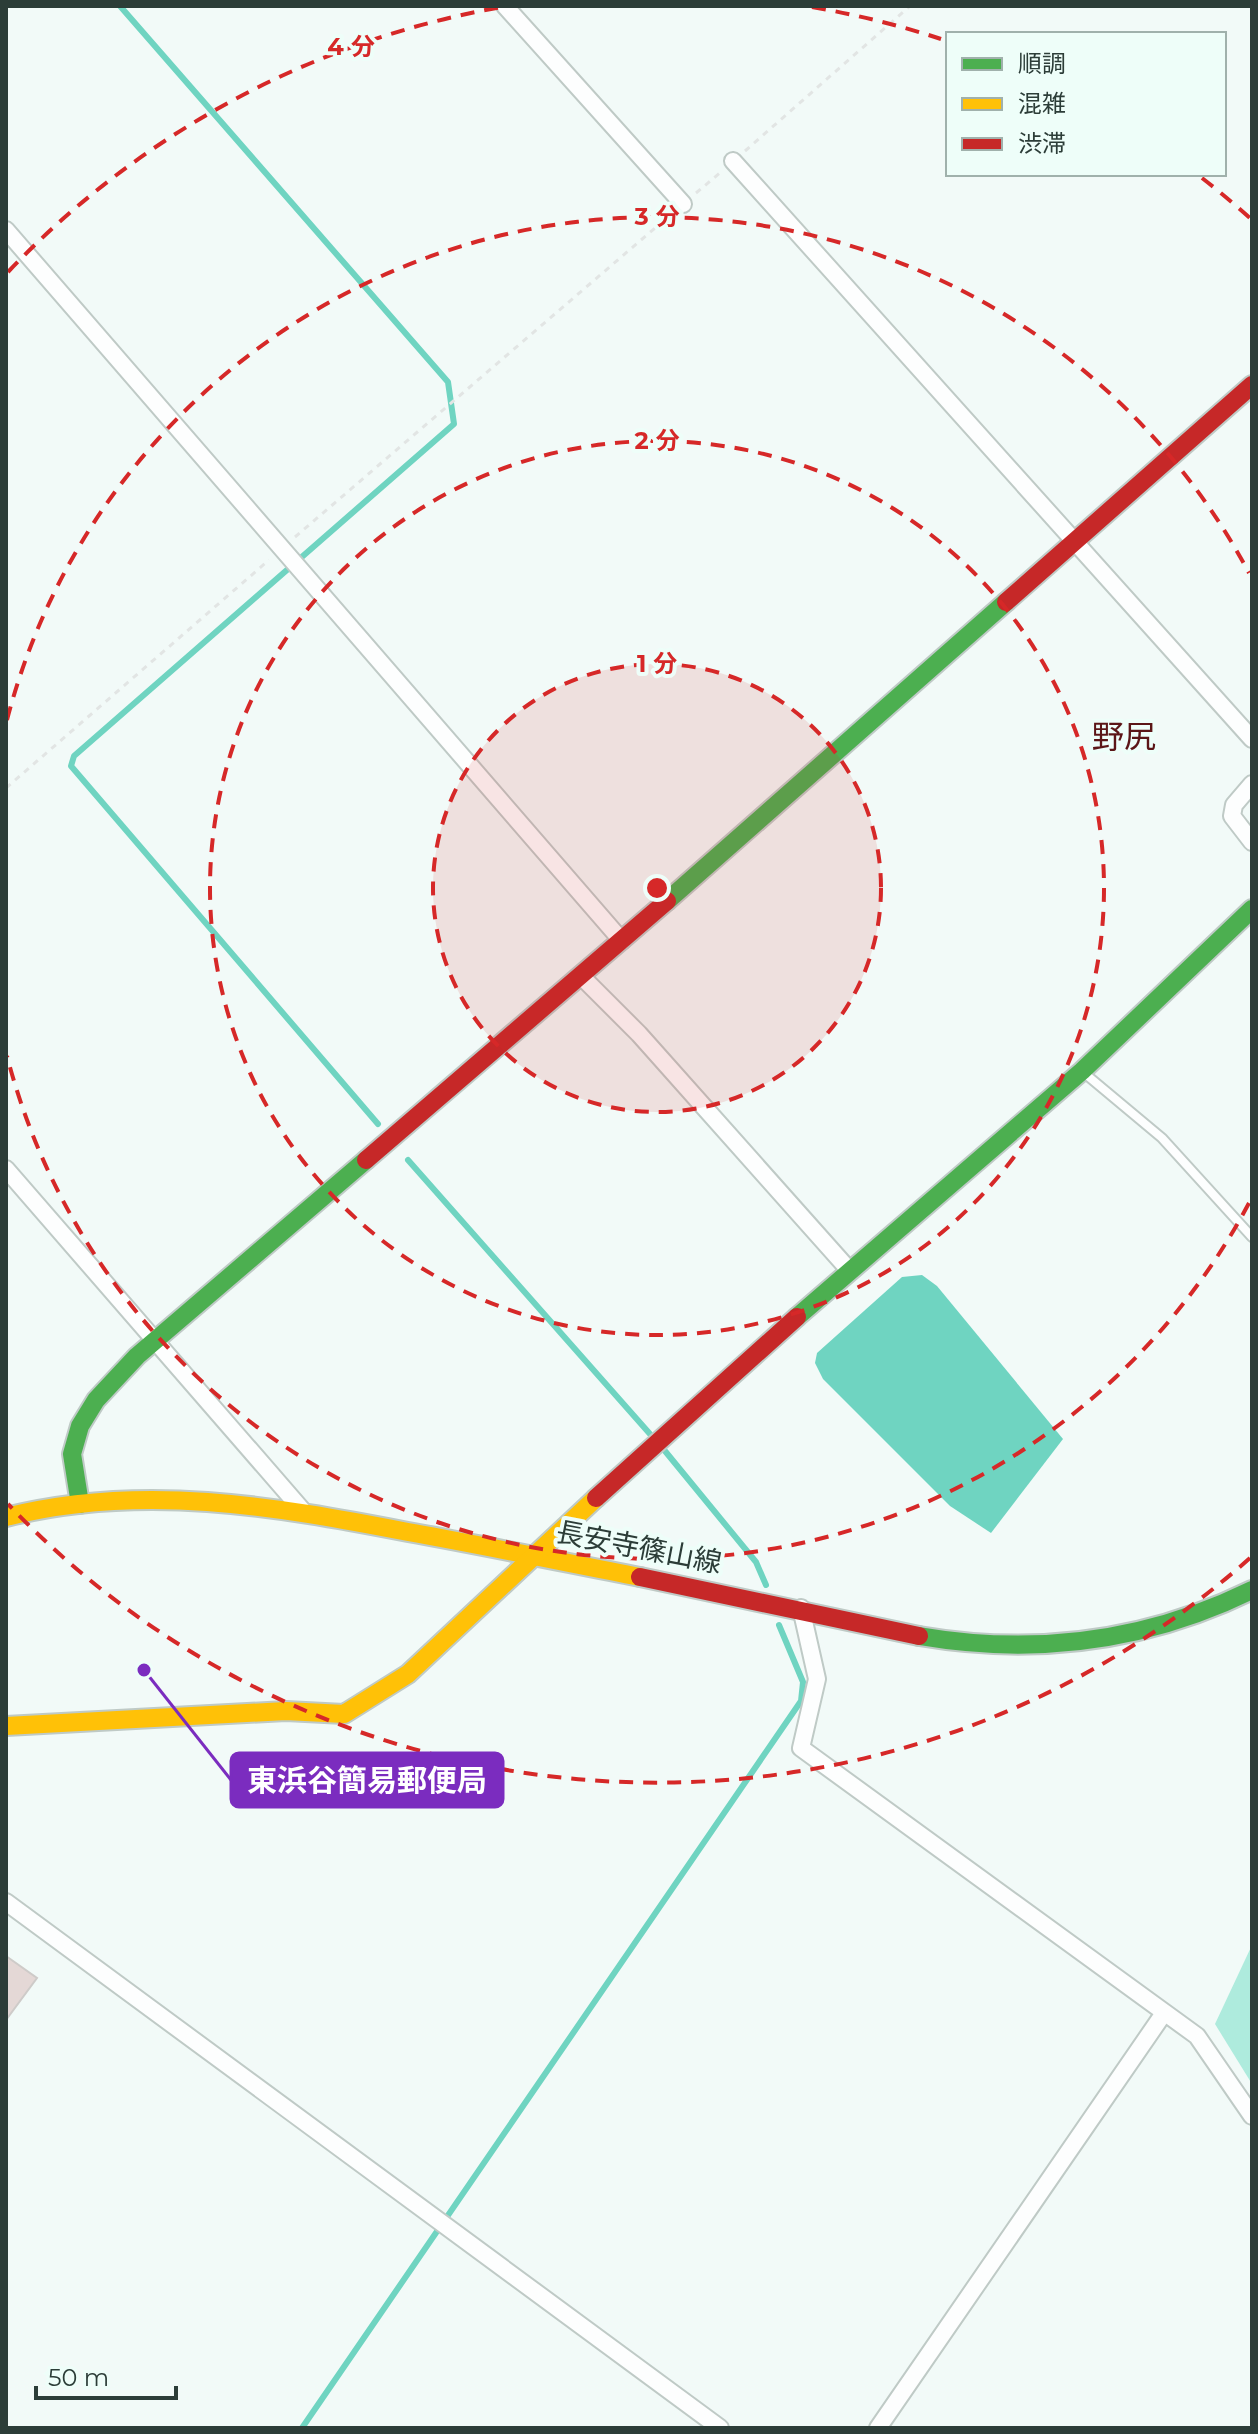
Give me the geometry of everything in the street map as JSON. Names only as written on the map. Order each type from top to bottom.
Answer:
[{"type":"street","points":[[505,6],[683,204]]},
{"type":"street","points":[[733,161],[1252,739]]},
{"type":"street","points":[[6,230],[622,941]]},
{"type":"street","points":[[80,1504],[72,1455],[77,1429],[101,1394],[154,1342],[622,941],[1252,385]]},
{"type":"street","points":[[1252,784],[1234,805],[1232,816],[1252,842]]},
{"type":"street","points":[[6,1726],[286,1711],[344,1714],[408,1674],[534,1554],[850,1271],[1082,1071],[1252,909]]},
{"type":"street","points":[[581,976],[639,1034],[850,1271]]},
{"type":"street","points":[[6,1169],[303,1511]]},
{"type":"street","name":"長安寺篠山線","points":[[6,1517],[80,1504],[152,1497],[241,1502],[534,1554],[801,1608],[945,1641],[1045,1646],[1111,1641],[1214,1611],[1252,1590]]},
{"type":"street","points":[[801,1608],[817,1679],[801,1748],[1197,2036],[1252,2116]]},
{"type":"street","points":[[6,1902],[720,2428]]},
{"type":"street","points":[[878,2428],[1164,2013]]},
{"type":"lane","points":[[1082,1071],[1162,1138],[1252,1237]]},
{"type":"path","points":[[6,788],[460,395]]},
{"type":"shaded area","points":[[922,1275],[937,1286],[1063,1439],[991,1533],[950,1506],[823,1379],[815,1363],[817,1353],[902,1277]]},
{"type":"shaded area","points":[[1252,1945],[1252,2084],[1215,2024]]},
{"type":"building","points":[[6,1956],[37,1978],[6,2020]]},
{"type":"waterway","points":[[120,6],[448,382],[454,424],[74,756],[71,766],[378,1124]]},
{"type":"waterway","points":[[408,1160],[650,1434]]},
{"type":"waterway","points":[[665,1451],[756,1562],[766,1585]]},
{"type":"waterway","points":[[302,2428],[801,1701],[803,1682],[779,1625]]},
{"type":"traffic: fast","points":[[667,901],[1006,602]]},
{"type":"traffic: fast","points":[[797,1317],[1082,1071],[1252,909]]},
{"type":"traffic: fast","points":[[80,1504],[72,1454],[80,1426],[96,1400],[137,1356],[366,1160]]},
{"type":"traffic: fast","points":[[919,1636],[1005,1645],[1090,1640],[1172,1622],[1252,1590]]},
{"type":"traffic: slow","points":[[6,1726],[286,1711],[344,1714],[408,1674],[596,1498]]},
{"type":"traffic: slow","points":[[6,1517],[107,1501],[207,1502],[358,1522],[640,1577]]},
{"type":"traffic: jam","points":[[1006,602],[1252,385]]},
{"type":"traffic: jam","points":[[366,1160],[667,901]]},
{"type":"traffic: jam","points":[[596,1498],[797,1317]]},
{"type":"traffic: jam","points":[[640,1577],[919,1636]]},
{"type":"place","name":"東浜谷簡易郵便局","points":[[144,1670]]},
{"type":"district","name":"野尻","points":[[1124,737]]}]
